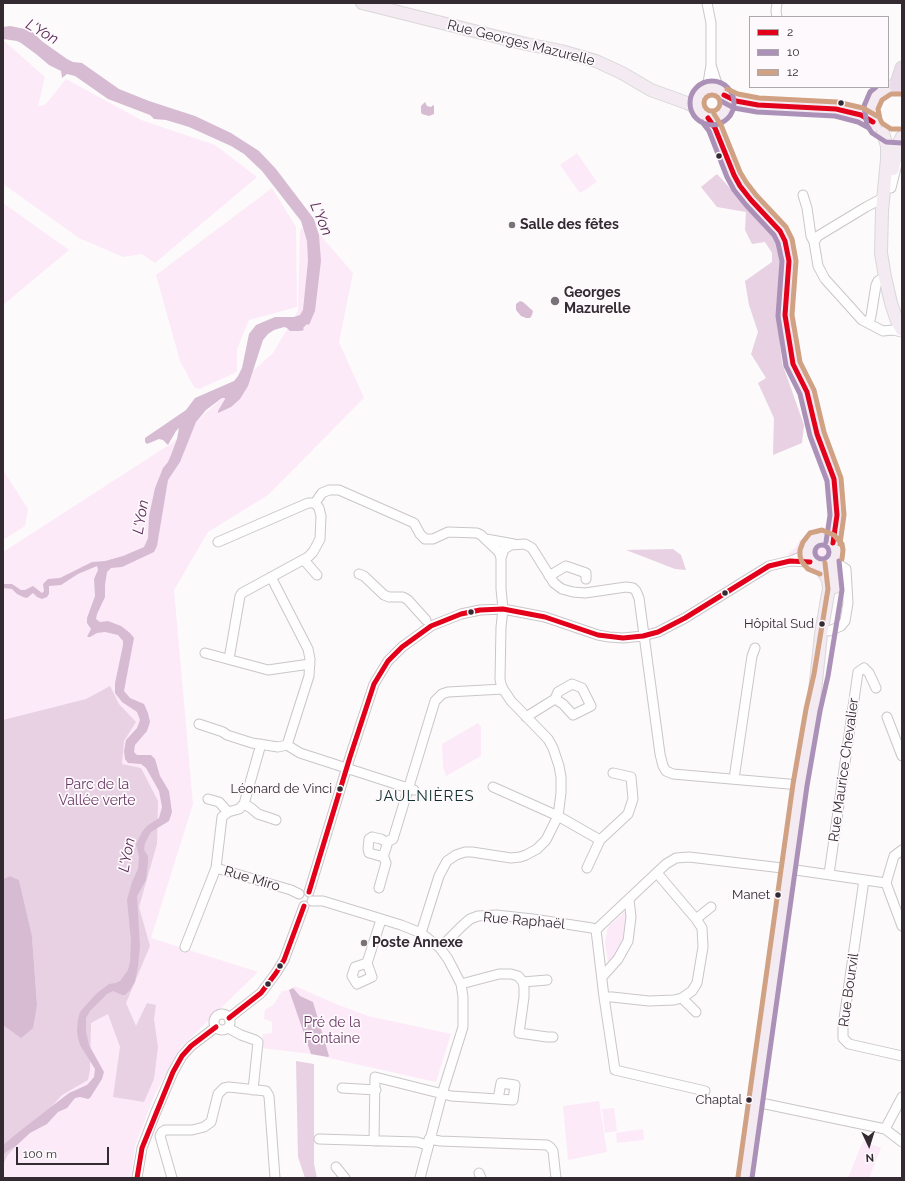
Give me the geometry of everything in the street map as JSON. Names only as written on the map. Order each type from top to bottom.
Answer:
[{"type":"highway","points":[[893,87],[902,68]]},
{"type":"main road","name":"Rue Georges Mazurelle","points":[[362,3],[526,44],[561,51],[596,61],[622,73],[651,90],[697,108]]},
{"type":"main road","points":[[836,109],[856,106],[874,95],[893,87]]},
{"type":"main road","name":"Rue Georges Mazurelle","points":[[673,98],[712,92]]},
{"type":"main road","points":[[712,92],[696,103],[697,108],[703,116],[708,118],[716,118],[735,108],[758,105]]},
{"type":"main road","points":[[712,92],[736,101],[758,105],[836,109],[861,115],[873,122]]},
{"type":"main road","points":[[712,92],[727,103],[723,113],[724,148]]},
{"type":"main road","points":[[874,95],[871,115],[873,122],[883,133],[896,137],[902,137],[897,147],[894,160],[887,217],[886,246],[890,275],[901,323]]},
{"type":"main road","points":[[708,118],[715,128],[740,186],[751,200],[780,230],[785,241],[789,261],[785,315],[794,364],[807,392],[817,434],[834,479],[837,515],[828,540]]},
{"type":"main road","points":[[883,133],[887,146],[887,159],[883,198],[881,247],[885,277],[901,323]]},
{"type":"main road","points":[[745,1178],[800,785],[829,631],[835,589],[834,559],[836,550],[828,540],[818,538],[811,542],[812,559],[826,576],[829,588],[820,641],[813,710]]},
{"type":"main road","points":[[812,559],[826,566],[834,559]]},
{"type":"street","points":[[707,3],[711,23],[712,92]]},
{"type":"street","points":[[777,3],[776,11],[778,16]]},
{"type":"street","points":[[891,188],[897,163],[902,153]]},
{"type":"street","points":[[803,195],[807,208],[811,236],[814,242],[818,266],[825,280],[866,322],[879,328],[901,323]]},
{"type":"street","points":[[814,242],[818,236],[883,198]]},
{"type":"street","points":[[866,322],[871,316],[876,285],[878,281],[885,277]]},
{"type":"street","points":[[315,503],[322,493],[329,490],[340,490],[414,523],[420,534],[425,539],[433,539],[444,533],[452,532],[478,533],[499,552],[501,558],[501,589],[504,609],[501,617],[500,679],[503,689],[511,701],[548,739],[557,756],[561,781],[558,816],[546,840],[537,849],[526,855],[511,858],[465,852],[456,855],[447,861],[439,876],[421,933]]},
{"type":"street","points":[[218,542],[308,502],[315,503],[319,508],[321,516],[320,539],[313,552],[304,560],[244,591],[240,596],[229,659]]},
{"type":"street","points":[[486,539],[529,545],[554,584],[573,592],[585,593],[626,587],[633,588],[636,591],[639,598],[660,754],[662,766],[666,771],[673,774],[800,785]]},
{"type":"street","points":[[501,558],[504,549],[515,544]]},
{"type":"street","points":[[229,1018],[261,993],[284,960],[304,906],[299,903],[298,900],[307,896],[371,692],[379,675],[388,662],[402,647],[431,626],[445,619],[480,610],[504,609],[545,617],[598,635],[610,637],[623,638],[643,636],[658,632],[685,618],[762,569],[800,557],[812,559]]},
{"type":"street","points":[[304,560],[317,575]]},
{"type":"street","points":[[549,576],[566,566],[586,573],[586,579]]},
{"type":"street","points":[[359,574],[364,576],[384,595],[389,597],[403,597],[408,600],[426,620]]},
{"type":"street","points":[[271,577],[308,649],[310,664],[310,676],[288,745]]},
{"type":"street","points":[[734,779],[752,656],[755,648]]},
{"type":"street","points":[[205,653],[268,670],[310,664]]},
{"type":"street","name":"Rue Maurice Chevalier","points":[[829,874],[858,672],[864,668],[870,673],[876,688]]},
{"type":"street","points":[[386,842],[393,839],[411,789],[432,706],[438,697],[448,692],[503,689]]},
{"type":"street","points":[[526,717],[555,699]]},
{"type":"street","points":[[887,717],[902,756]]},
{"type":"street","points":[[199,724],[252,743],[278,747],[288,745],[300,753],[411,789]]},
{"type":"street","points":[[208,799],[220,802],[228,812],[238,809],[244,804],[261,744]]},
{"type":"street","points":[[587,868],[600,840],[628,814],[633,799],[631,777],[612,773]]},
{"type":"street","points":[[493,787],[558,816],[600,840]]},
{"type":"street","points":[[244,804],[258,814],[276,820]]},
{"type":"street","name":"Rue Miro","points":[[228,812],[222,817],[216,868],[291,890],[323,902],[401,925],[421,933],[440,948],[461,984]]},
{"type":"street","points":[[383,855],[380,856],[369,852],[369,839],[372,837],[386,842]]},
{"type":"street","points":[[383,855],[386,850],[386,842]]},
{"type":"street","points":[[902,850],[894,856],[886,883],[902,926]]},
{"type":"street","points":[[378,888],[386,863],[383,855]]},
{"type":"street","points":[[705,1091],[615,1070],[596,930],[657,872],[671,860],[676,858],[689,857],[829,874],[886,883]]},
{"type":"street","points":[[185,947],[216,868]]},
{"type":"street","points":[[604,997],[662,1002],[682,998],[692,991],[697,982],[703,937],[702,928],[657,872]]},
{"type":"street","name":"Rue Bourvil","points":[[864,880],[842,1038],[849,1044],[902,1056]]},
{"type":"street","points":[[602,977],[618,959],[625,949],[628,941],[631,917],[628,900]]},
{"type":"street","points":[[696,919],[711,907]]},
{"type":"street","name":"Rue Raphaël","points":[[440,948],[470,919],[478,916],[496,915],[534,919],[592,928],[596,930]]},
{"type":"street","points":[[367,963],[381,920]]},
{"type":"street","points":[[420,1178],[428,1142],[463,1027],[463,997],[461,984],[506,973],[518,976],[523,982],[524,997],[519,1033],[553,1037]]},
{"type":"street","points":[[523,982],[547,980]]},
{"type":"street","points":[[682,998],[696,1012]]},
{"type":"street","points":[[216,1027],[215,1020],[217,1016],[224,1015],[229,1018]]},
{"type":"street","points":[[228,1028],[230,1024],[229,1018]]},
{"type":"street","points":[[216,1027],[222,1030],[228,1028],[240,1035],[258,1042],[253,1090]]},
{"type":"street","points":[[137,1178],[142,1148],[154,1114],[173,1072],[182,1056],[191,1046],[216,1027]]},
{"type":"street","points":[[374,1141],[376,1090],[375,1077],[451,1096],[498,1099]]},
{"type":"street","points":[[172,1178],[160,1136],[162,1132],[169,1129],[196,1130],[204,1127],[211,1122],[218,1094],[224,1088],[229,1087],[266,1091],[269,1096],[275,1178]]},
{"type":"street","points":[[342,1088],[376,1090]]},
{"type":"street","points":[[885,1130],[902,1096]]},
{"type":"street","points":[[756,1102],[885,1130],[902,1142]]},
{"type":"street","points":[[319,1139],[542,1144],[550,1147],[553,1151],[556,1178]]},
{"type":"street","points":[[336,1167],[345,1178]]},
{"type":"green space","points":[[3,40],[45,77],[38,106],[45,105],[66,79],[141,120],[215,145],[257,177],[155,263],[142,254],[123,257],[79,238],[3,184]]},
{"type":"green space","points":[[577,153],[597,182],[580,193],[560,165]]},
{"type":"green space","points":[[717,174],[776,238],[781,248],[782,260],[777,317],[782,363],[804,425],[802,443],[773,455],[774,418],[758,383],[766,378],[751,354],[758,332],[749,305],[745,281],[772,262],[772,253],[765,242],[752,244],[745,230],[746,212],[717,207],[701,187]]},
{"type":"green space","points":[[272,188],[296,227],[297,307],[249,320],[237,349],[237,372],[199,389],[194,387],[180,361],[156,275]]},
{"type":"green space","points":[[3,203],[69,250],[3,305]]},
{"type":"green space","name":"Parc de la Vallée verte","points":[[309,222],[353,273],[339,342],[364,398],[268,495],[208,532],[174,590],[193,804],[151,938],[258,972],[180,1048],[154,1096],[135,1146],[131,1178],[3,1178],[3,552],[172,443],[273,353],[298,311],[300,230]]},
{"type":"green space","points":[[3,470],[28,509],[25,526],[3,540]]},
{"type":"green space","points":[[800,539],[803,542],[802,552],[788,558],[788,554],[796,547]]},
{"type":"green space","points":[[822,542],[829,545],[832,552],[829,559],[822,562],[815,559],[812,552],[815,545]]},
{"type":"green space","points":[[673,549],[681,555],[686,570],[675,569],[626,550]]},
{"type":"green space","points":[[110,686],[119,704],[136,722],[124,741],[122,764],[141,768],[158,801],[157,844],[139,907],[150,946],[126,1003],[136,1026],[147,1003],[156,1005],[154,1019],[158,1047],[154,1079],[144,1102],[113,1097],[120,1047],[108,1014],[91,1023],[90,1070],[88,1080],[62,1095],[7,1156],[3,1165],[3,1025],[21,1037],[37,1005],[32,936],[19,880],[10,876],[3,879],[3,720],[86,699]]},
{"type":"green space","points":[[478,723],[481,727],[481,756],[446,776],[443,767],[442,744]]},
{"type":"green space","points":[[625,912],[628,923],[625,941],[610,963],[608,962],[605,944],[607,930],[609,926]]},
{"type":"green space","name":"Pré de la Fontaine","points":[[295,986],[368,1016],[451,1034],[436,1082],[311,1054],[262,1048],[263,1034],[272,1033],[272,1022],[264,1019],[265,1010],[274,1004],[282,991],[289,990]]},
{"type":"green space","points":[[296,1061],[314,1064],[314,1164],[317,1178],[305,1178],[298,1157]]},
{"type":"green space","points":[[599,1101],[607,1152],[568,1160],[563,1106]]},
{"type":"green space","points":[[614,1108],[617,1131],[605,1133],[602,1109]]},
{"type":"green space","points":[[643,1129],[644,1140],[617,1143],[616,1133]]},
{"type":"green space","points":[[863,1141],[881,1148],[869,1178],[848,1178]]},
{"type":"shaded area","points":[[10,26],[30,30],[43,42],[67,59],[73,62],[82,63],[119,89],[149,101],[195,116],[231,133],[259,151],[276,169],[314,219],[319,235],[321,261],[315,311],[309,325],[306,325],[303,328],[304,330],[300,331],[290,331],[284,327],[274,330],[268,334],[263,340],[248,386],[240,399],[231,407],[218,413],[225,399],[222,398],[206,410],[196,422],[180,462],[168,480],[157,546],[154,552],[122,567],[111,568],[107,572],[105,597],[96,619],[100,622],[108,621],[121,626],[134,638],[124,691],[130,698],[144,704],[150,722],[147,731],[135,745],[134,752],[137,755],[151,755],[155,759],[160,776],[169,791],[172,812],[169,821],[151,832],[145,843],[144,850],[148,856],[148,862],[146,880],[137,896],[140,947],[135,982],[125,995],[113,991],[107,994],[90,1011],[86,1018],[86,1032],[89,1045],[104,1072],[102,1079],[90,1098],[75,1098],[67,1108],[58,1112],[47,1124],[30,1133],[17,1145],[3,1154],[3,1145],[69,1093],[87,1085],[94,1077],[95,1069],[80,1045],[78,1038],[78,1019],[80,1012],[96,994],[109,984],[120,981],[128,970],[131,940],[127,900],[132,882],[138,869],[139,857],[136,844],[147,826],[159,818],[162,807],[159,791],[146,768],[141,764],[128,763],[125,759],[124,751],[126,740],[137,728],[140,720],[137,712],[122,702],[115,693],[115,683],[123,641],[118,635],[105,632],[87,637],[91,629],[87,623],[87,618],[95,596],[94,579],[98,570],[97,566],[78,574],[61,585],[49,586],[49,594],[47,597],[42,599],[33,593],[27,598],[23,597],[12,589],[3,588],[3,584],[12,584],[21,590],[25,590],[33,586],[42,593],[44,591],[43,584],[48,579],[60,578],[92,562],[105,561],[123,556],[144,547],[148,538],[149,516],[155,488],[163,468],[171,455],[177,439],[179,428],[168,445],[163,440],[159,439],[147,444],[145,442],[145,438],[186,410],[195,398],[234,381],[242,368],[249,334],[256,325],[275,317],[294,317],[300,315],[303,310],[308,261],[307,241],[301,221],[262,171],[244,154],[231,146],[189,127],[166,120],[154,119],[150,115],[108,99],[75,76],[67,74],[62,78],[61,71],[49,65],[21,43],[3,39],[3,27]]},
{"type":"shaded area","points":[[425,102],[427,106],[434,106],[434,114],[429,116],[422,114],[421,106]]},
{"type":"shaded area","points":[[520,301],[533,311],[530,318],[521,316],[516,310],[516,304]]},
{"type":"shaded area","points":[[10,876],[19,880],[32,936],[37,1005],[33,1028],[21,1038],[3,1025],[3,879]]},
{"type":"shaded area","points":[[293,988],[300,996],[313,1002],[329,1056],[328,1057],[311,1054],[289,990]]},
{"type":"transit line","name":"10","points":[[708,81],[716,81],[728,87],[734,99],[734,103],[734,107],[728,119],[716,125],[708,125],[696,119],[690,107],[690,99],[696,87],[708,81]]},
{"type":"transit line","name":"10","points":[[875,88],[870,92],[864,106],[867,125],[872,133],[886,142],[902,143]]},
{"type":"transit line","name":"12","points":[[727,89],[738,94],[759,98],[837,102],[863,108],[877,116]]},
{"type":"transit line","name":"12","points":[[901,94],[891,94],[882,100],[878,109],[882,123],[891,129],[902,129]]},
{"type":"transit line","name":"12","points":[[712,95],[718,97],[720,103],[718,109],[712,111],[706,109],[704,103],[706,97],[712,95]]},
{"type":"transit line","name":"2","points":[[724,95],[736,101],[758,105],[836,109],[861,115],[873,122]]},
{"type":"transit line","name":"10","points":[[721,101],[734,108],[757,112],[835,116],[858,122],[869,128]]},
{"type":"transit line","name":"12","points":[[714,114],[721,125],[740,172],[746,182],[786,227],[792,239],[796,261],[792,315],[800,362],[814,390],[824,432],[841,478],[844,515],[840,544]]},
{"type":"transit line","name":"2","points":[[708,118],[715,128],[740,186],[780,231],[785,241],[789,261],[785,315],[793,364],[807,392],[817,434],[834,479],[837,515],[833,543]]},
{"type":"transit line","name":"10","points":[[702,122],[709,131],[727,177],[734,190],[774,235],[778,243],[782,261],[778,316],[786,366],[800,394],[810,436],[827,481],[830,515],[826,542]]},
{"type":"transit line","name":"12","points":[[820,574],[808,569],[802,562],[800,556],[800,550],[803,542],[810,533],[822,530],[834,535],[842,544],[842,559]]},
{"type":"transit line","name":"10","points":[[819,545],[825,545],[829,549],[829,552],[829,555],[825,559],[819,559],[815,555],[815,549],[819,545]]},
{"type":"transit line","name":"2","points":[[309,892],[374,684],[388,661],[402,647],[431,626],[461,614],[480,610],[503,609],[545,617],[598,635],[623,638],[643,636],[658,632],[685,618],[769,566],[790,561],[810,562]]},
{"type":"transit line","name":"10","points":[[752,1178],[807,786],[820,711],[828,676],[842,590],[839,561]]},
{"type":"transit line","name":"12","points":[[738,1177],[793,784],[806,709],[814,674],[828,589],[825,563]]},
{"type":"transit line","name":"2","points":[[229,1018],[261,993],[276,973],[284,960],[304,906]]},
{"type":"transit line","name":"2","points":[[137,1178],[142,1148],[173,1072],[182,1056],[191,1046],[216,1027]]},
{"type":"place","name":"Salle des fêtes","points":[[512,225]]},
{"type":"place","name":"Georges Mazurelle","points":[[555,301]]},
{"type":"place","name":"Hôpital Sud","points":[[822,624]]},
{"type":"place","name":"Léonard de Vinci","points":[[340,789]]},
{"type":"place","name":"Manet","points":[[778,895]]},
{"type":"place","name":"Poste Annexe","points":[[364,943]]},
{"type":"place","name":"Chaptal","points":[[749,1100]]},
{"type":"district","name":"JAULNIÈRES","points":[[425,796]]},
{"type":"water label","name":"L'Yon","points":[[42,32]]},
{"type":"water label","name":"L'Yon","points":[[321,219]]},
{"type":"water label","name":"L'Yon","points":[[141,517]]},
{"type":"water label","name":"L'Yon","points":[[127,855]]}]
